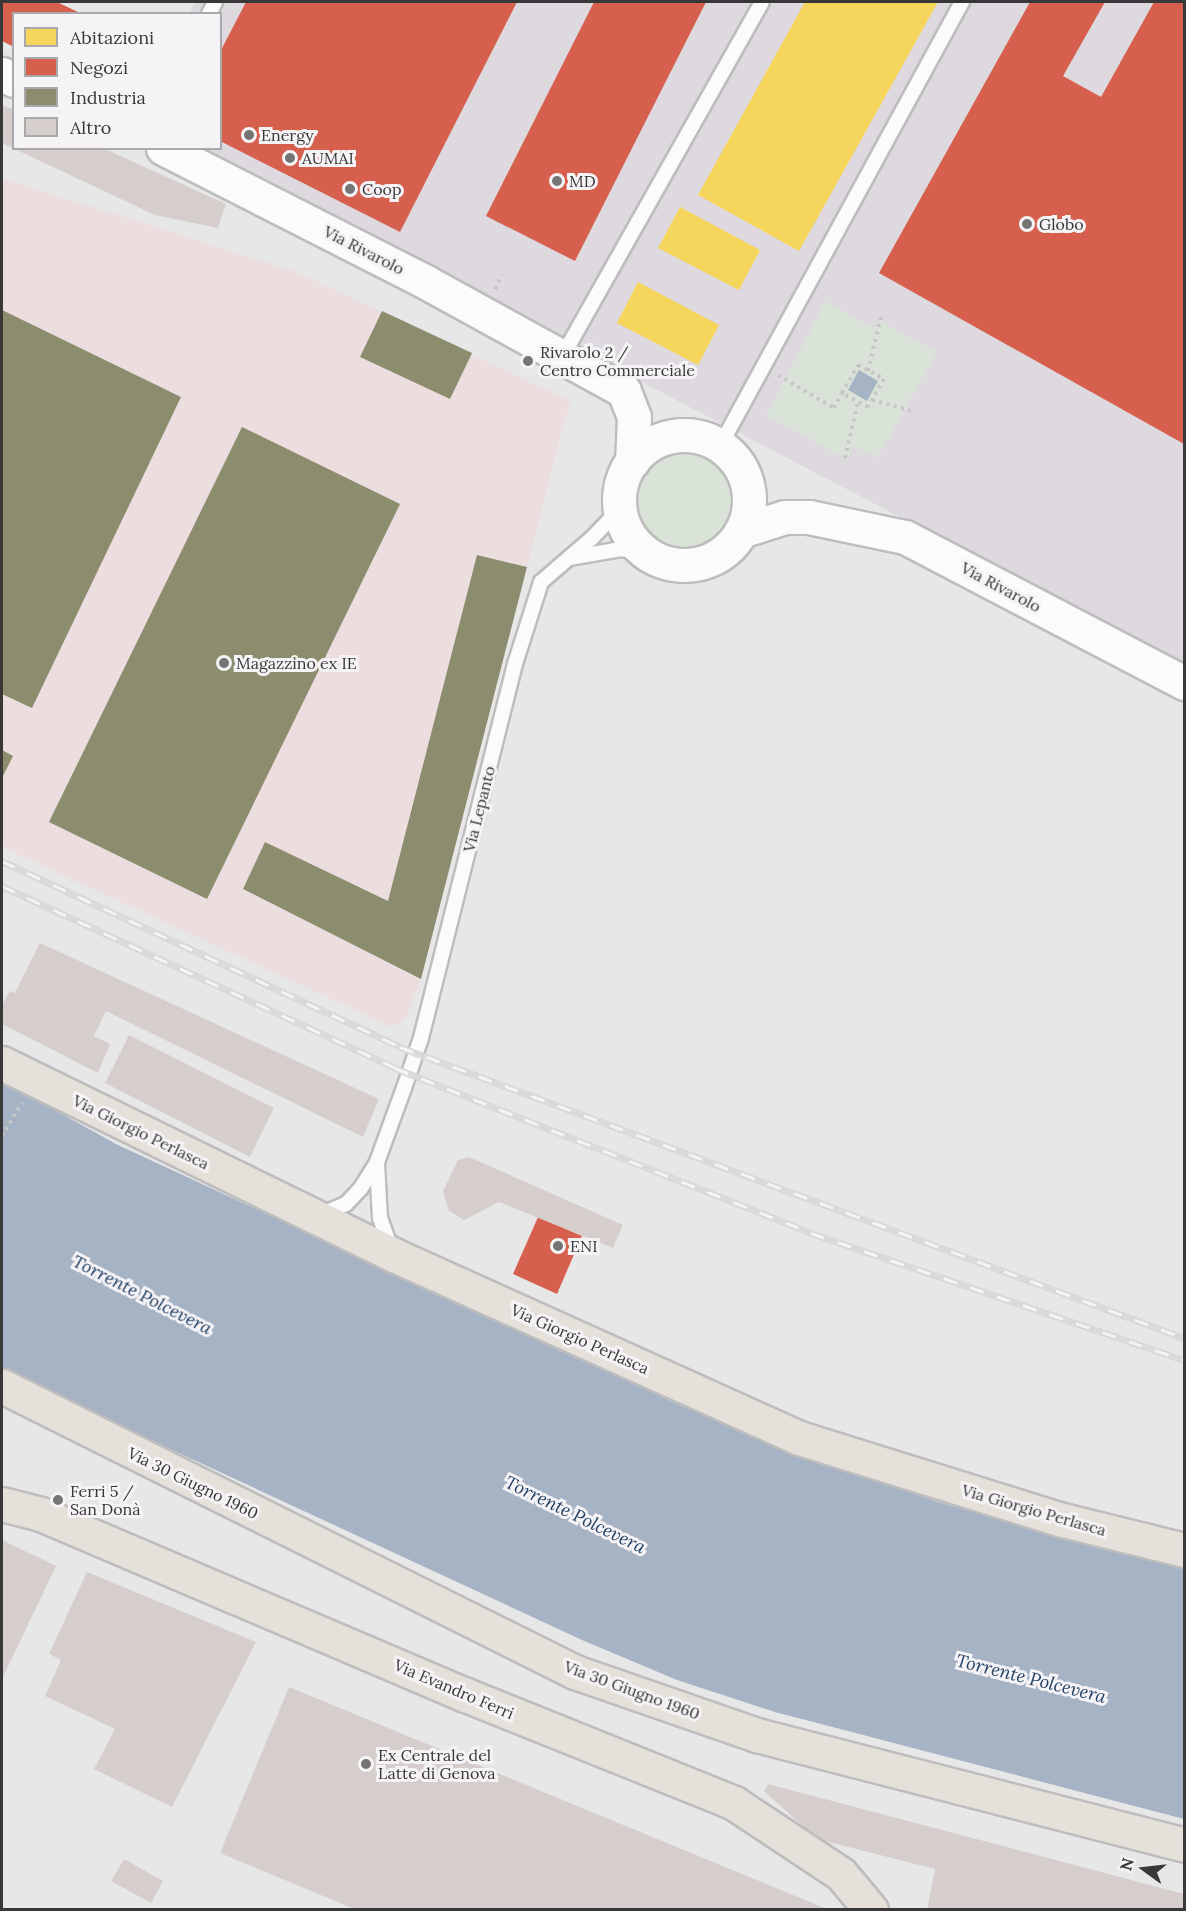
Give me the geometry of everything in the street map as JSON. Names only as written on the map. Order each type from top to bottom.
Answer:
[{"type":"main road","name":"Via Rivarolo","points":[[167,150],[415,276],[624,391],[629,398],[678,436],[707,440],[720,446],[735,461],[745,479],[778,503],[809,517]]},
{"type":"main road","points":[[629,398],[636,437],[632,462],[624,476],[620,509],[633,541],[646,553]]},
{"type":"main road","points":[[632,462],[660,440],[678,436]]},
{"type":"main road","points":[[741,531],[748,505],[745,479]]},
{"type":"main road","name":"Via Rivarolo","points":[[646,553],[662,562],[699,564],[716,557],[741,531],[785,517],[809,517],[905,537],[1185,683]]},
{"type":"main road","name":"Via Giorgio Perlasca","points":[[2,1062],[394,1255],[799,1438],[1063,1520],[1185,1550]]},
{"type":"main road","name":"Via 30 Giugno 1960","points":[[7,1397],[575,1672],[757,1735],[1185,1845]]},
{"type":"main road","name":"Via Evandro Ferri","points":[[5,1501],[466,1695],[734,1803],[841,1874],[871,1910]]},
{"type":"lane","points":[[562,357],[762,2]]},
{"type":"lane","points":[[720,446],[962,2]]},
{"type":"lane","points":[[564,559],[592,538],[620,509]]},
{"type":"lane","points":[[564,559],[621,549],[646,553]]},
{"type":"lane","name":"Via Lepanto","points":[[377,1162],[421,1038],[515,664],[541,582],[564,559]]},
{"type":"lane","points":[[315,1216],[346,1204],[377,1162]]},
{"type":"lane","points":[[377,1162],[380,1218],[394,1255]]},
{"type":"path","points":[[868,371],[881,316]]},
{"type":"path","points":[[778,375],[834,408],[842,393],[858,365],[884,379],[868,407],[842,393]]},
{"type":"path","points":[[872,400],[912,411]]},
{"type":"path","points":[[845,458],[849,450],[858,402]]},
{"type":"path","points":[[2,1136],[24,1100]]},
{"type":"shaded area","points":[[195,2],[1184,2],[1183,665],[198,150],[222,150],[222,12],[190,12]]},
{"type":"shaded area","points":[[2,178],[297,272],[570,401],[421,979],[407,1017],[392,1027],[2,847]]},
{"type":"shaded area","points":[[826,301],[873,328],[880,321],[937,352],[877,458],[852,445],[848,460],[766,415]]},
{"type":"shaded area","points":[[684,443],[706,447],[725,460],[738,479],[742,501],[738,523],[725,542],[706,555],[684,559],[662,555],[643,542],[630,523],[626,501],[630,479],[643,460],[662,447]]},
{"type":"water","points":[[859,370],[878,381],[867,401],[848,390]]},
{"type":"water","name":"Torrente Polcevera","points":[[2,1081],[118,1145],[677,1404],[797,1452],[938,1502],[1184,1569],[1184,1819],[775,1712],[677,1680],[582,1640],[2,1371]]},
{"type":"building: Abitazioni","points":[[805,2],[938,2],[799,251],[698,195]]},
{"type":"building: Abitazioni","points":[[680,207],[760,250],[739,290],[658,248]]},
{"type":"building: Abitazioni","points":[[638,282],[719,325],[698,365],[617,323]]},
{"type":"building: Negozi","points":[[3,2],[57,2],[78,12],[12,12],[12,46],[2,41]]},
{"type":"building: Negozi","points":[[246,2],[517,2],[400,232],[222,142],[222,48]]},
{"type":"building: Negozi","points":[[594,2],[706,2],[575,261],[486,216]]},
{"type":"building: Negozi","points":[[1030,2],[1105,2],[1063,76],[1101,97],[1154,2],[1184,2],[1184,444],[879,273]]},
{"type":"building: Negozi","points":[[538,1217],[582,1236],[557,1294],[513,1274]]},
{"type":"building: Industria","points":[[2,310],[181,397],[32,708],[2,694]]},
{"type":"building: Industria","points":[[382,311],[472,353],[450,399],[360,357]]},
{"type":"building: Industria","name":"Magazzino ex IE","points":[[242,427],[400,504],[207,899],[49,822]]},
{"type":"building: Industria","points":[[477,555],[527,567],[421,979],[243,889],[265,842],[388,901]]},
{"type":"building: Industria","points":[[2,750],[13,756],[2,778]]},
{"type":"building: Altro","points":[[2,105],[12,109],[12,148],[2,143]]},
{"type":"building: Altro","points":[[17,150],[107,150],[226,204],[218,228],[155,215]]},
{"type":"building: Altro","points":[[40,943],[379,1099],[363,1137],[106,1011],[94,1036],[110,1044],[98,1073],[2,1024],[2,1005],[10,991],[15,993]]},
{"type":"building: Altro","points":[[129,1035],[274,1108],[250,1157],[105,1083]]},
{"type":"building: Altro","points":[[469,1157],[623,1225],[613,1248],[499,1202],[464,1220],[449,1211],[443,1191],[458,1160]]},
{"type":"building: Altro","points":[[2,1540],[56,1566],[2,1679]]},
{"type":"building: Altro","points":[[87,1572],[256,1642],[172,1807],[94,1769],[115,1729],[45,1696],[61,1660],[49,1654]]},
{"type":"building: Altro","name":"Ex Centrale del Latte di Genova","points":[[289,1687],[827,1910],[357,1910],[220,1853]]},
{"type":"building: Altro","points":[[768,1784],[1184,1894],[1184,1910],[927,1910],[935,1869],[817,1839],[764,1791]]},
{"type":"building: Altro","points":[[124,1859],[163,1881],[151,1903],[111,1881]]},
{"type":"railway","points":[[2,861],[400,1047],[1184,1338]]},
{"type":"railway","points":[[2,886],[395,1068],[811,1233],[1184,1360]]},
{"type":"place","name":"Energy","points":[[249,135]]},
{"type":"place","name":"AUMAI","points":[[290,158]]},
{"type":"place","name":"MD","points":[[557,181]]},
{"type":"place","name":"Coop","points":[[350,189]]},
{"type":"place","name":"Globo","points":[[1027,224]]},
{"type":"place","name":"Rivarolo 2 / Centro Commerciale","points":[[528,361]]},
{"type":"place","name":"Magazzino ex IE","points":[[224,663]]},
{"type":"place","name":"ENI","points":[[558,1246]]},
{"type":"place","name":"Ferri 5 / San Donà","points":[[58,1500]]},
{"type":"place","name":"Ex Centrale del Latte di Genova","points":[[366,1764]]}]
